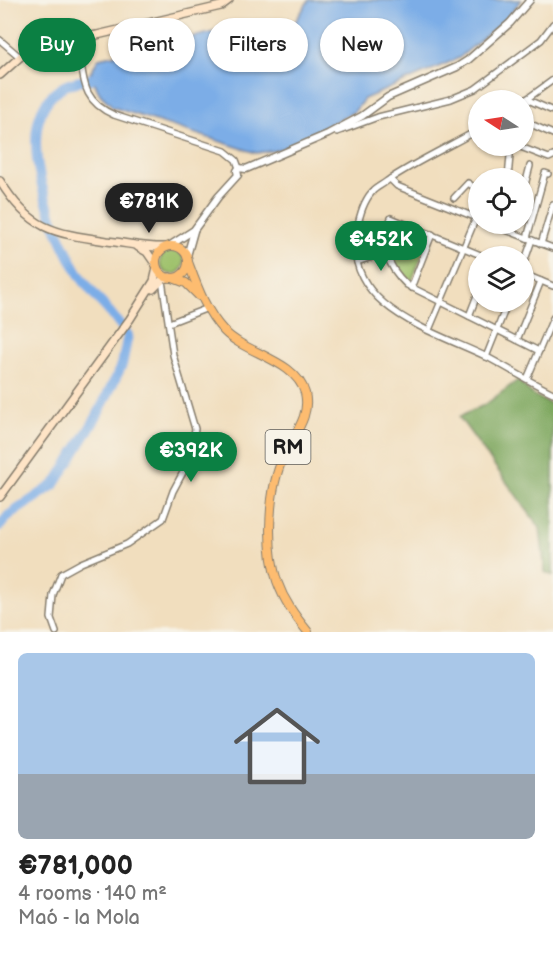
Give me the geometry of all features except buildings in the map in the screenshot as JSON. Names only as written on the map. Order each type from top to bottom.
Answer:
[{"type":"main road","points":[[96,35],[221,6],[229,0]]},
{"type":"main road","points":[[0,75],[18,59]]},
{"type":"main road","points":[[0,181],[22,211],[47,228],[73,236],[130,244],[178,247],[187,259],[184,272],[168,279],[141,302]]},
{"type":"main road","points":[[130,244],[147,252],[168,279]]},
{"type":"main road","points":[[0,497],[130,319],[154,281],[159,252],[168,246]]},
{"type":"main road","name":"RM","points":[[187,259],[207,306]]},
{"type":"main road","name":"RM","points":[[168,279],[186,283],[207,306],[222,329],[232,338],[290,370],[304,390],[306,412],[279,465],[271,527],[277,581],[288,605],[308,632]]},
{"type":"street","points":[[328,134],[352,122],[388,97],[468,60],[510,23],[530,0]]},
{"type":"street","points":[[168,246],[194,230],[241,170],[362,122],[451,99],[475,89],[541,40],[553,24]]},
{"type":"street","points":[[0,40],[18,55]]},
{"type":"street","points":[[82,72],[86,89],[93,103],[99,108],[225,151],[236,160],[241,170]]},
{"type":"street","points":[[534,94],[553,80]]},
{"type":"street","points":[[546,85],[553,88]]},
{"type":"street","points":[[534,104],[553,111]]},
{"type":"street","points":[[534,125],[553,134]]},
{"type":"street","points":[[468,136],[390,179],[372,192],[360,216],[355,239],[357,258],[367,284],[377,298],[396,314],[486,357],[553,393]]},
{"type":"street","points":[[534,151],[551,157]]},
{"type":"street","points":[[509,168],[510,156]]},
{"type":"street","points":[[528,246],[545,174],[548,174]]},
{"type":"street","points":[[390,179],[397,186],[468,214]]},
{"type":"street","points":[[454,198],[468,183]]},
{"type":"street","points":[[541,244],[553,204]]},
{"type":"street","points":[[468,250],[392,218],[386,237],[386,250],[393,270],[411,288],[539,351]]},
{"type":"street","points":[[187,259],[194,230]]},
{"type":"street","points":[[411,288],[432,234]]},
{"type":"street","points":[[429,330],[470,234]]},
{"type":"street","points":[[517,234],[553,248]]},
{"type":"street","points":[[357,258],[386,250]]},
{"type":"street","points":[[534,278],[553,286]]},
{"type":"street","points":[[56,632],[51,618],[53,595],[61,574],[127,544],[163,519],[173,491],[188,463],[195,429],[173,355],[169,323],[168,279]]},
{"type":"street","points":[[517,340],[541,281]]},
{"type":"street","points":[[169,323],[207,306]]},
{"type":"street","points":[[469,316],[471,312]]},
{"type":"street","points":[[486,357],[504,312]]},
{"type":"street","points":[[527,379],[553,318]]},
{"type":"green space","points":[[393,221],[430,236],[410,285],[389,256],[388,241]]},
{"type":"green space","points":[[172,250],[177,251],[183,257],[183,267],[177,273],[172,274],[167,273],[161,267],[160,262],[161,257],[167,251]]},
{"type":"green space","points":[[518,380],[533,395],[553,405],[553,576],[545,572],[540,528],[459,417],[486,404]]},
{"type":"water","points":[[309,0],[521,0],[507,18],[459,58],[364,99],[354,112],[279,150],[256,153],[112,107],[92,82],[90,73],[96,72],[96,63],[99,58],[108,56],[108,72],[195,72],[195,36],[207,34],[207,72],[308,72],[308,18],[297,18]]},
{"type":"waterway","points":[[0,526],[8,516],[55,484],[96,418],[122,365],[128,335],[84,282],[69,255],[48,206],[40,179],[36,152],[38,126],[45,105],[64,86],[91,79]]}]
